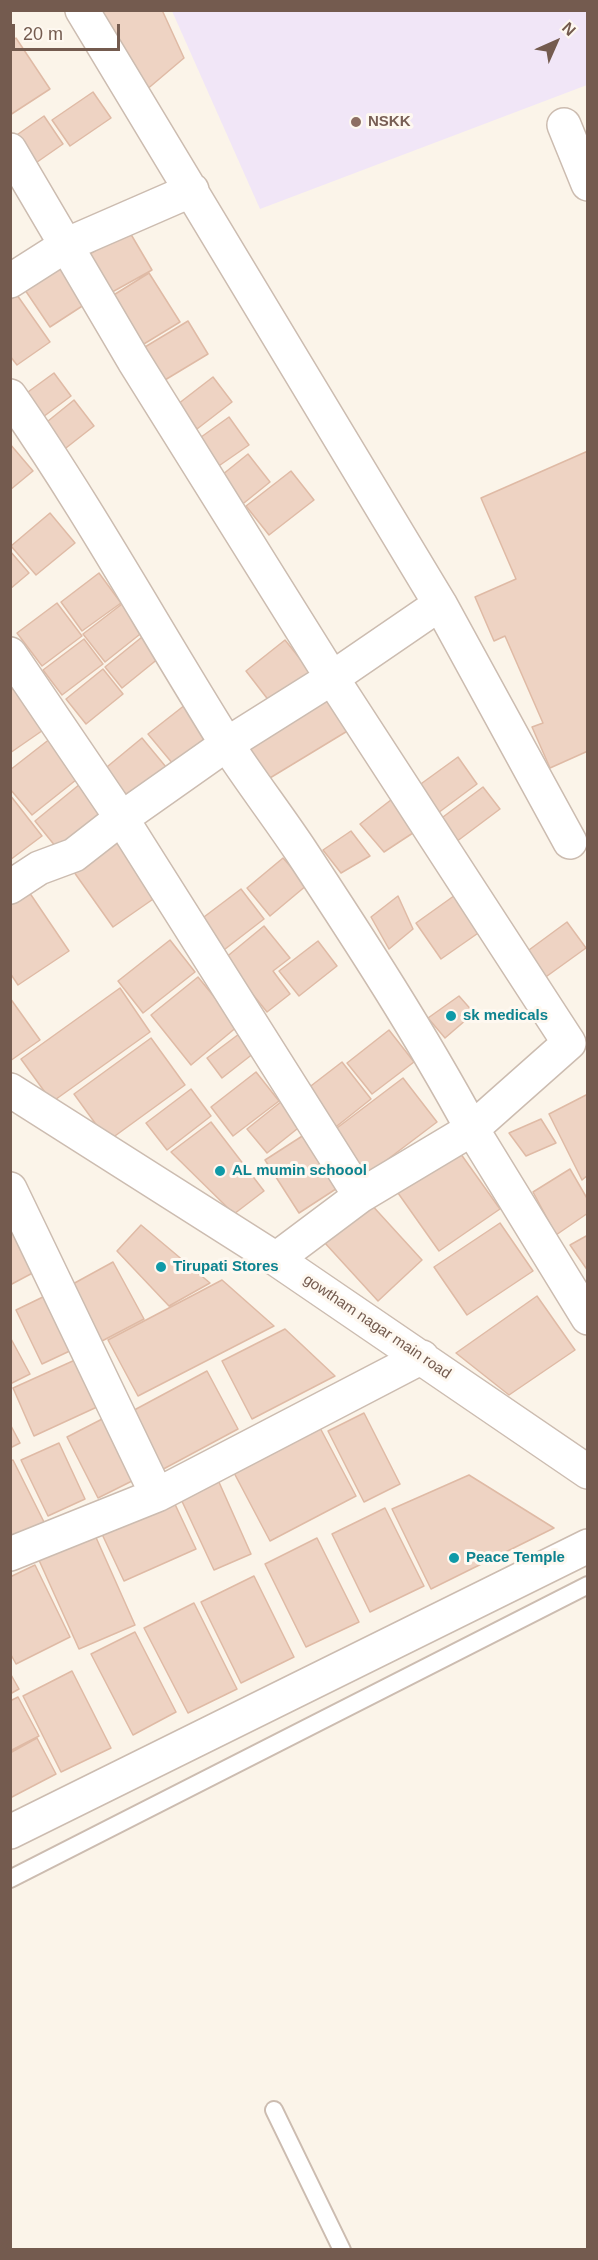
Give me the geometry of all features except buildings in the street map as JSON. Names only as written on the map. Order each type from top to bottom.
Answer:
[{"type":"street","points":[[82,10],[440,604],[570,842]]},
{"type":"street","points":[[577,123],[588,184]]},
{"type":"street","points":[[10,150],[68,244],[134,361],[332,678],[569,1043],[472,1129],[360,1196],[276,1259]]},
{"type":"street","points":[[10,281],[68,244],[192,190]]},
{"type":"street","points":[[10,396],[49,453],[227,744],[300,850],[404,1011],[472,1129],[588,1318]]},
{"type":"street","points":[[10,887],[39,868],[74,855],[227,744],[332,678],[440,604]]},
{"type":"street","points":[[10,654],[122,819],[360,1196]]},
{"type":"street","name":"gowtham nagar main road","points":[[10,1090],[276,1259],[588,1472]]},
{"type":"street","points":[[10,1189],[157,1495]]},
{"type":"street","points":[[10,1554],[157,1495],[422,1357]]},
{"type":"street","points":[[10,1832],[588,1545]]},
{"type":"lane","points":[[10,1879],[588,1585]]},
{"type":"lane","points":[[274,2110],[342,2250]]},
{"type":"shaded area","name":"NSKK","points":[[172,11],[587,11],[587,85],[260,209]]},
{"type":"place","name":"NSKK","points":[[356,122]]},
{"type":"place","name":"sk medicals","points":[[451,1016]]},
{"type":"place","name":"AL mumin schoool","points":[[220,1171]]},
{"type":"place","name":"Tirupati Stores","points":[[161,1267]]},
{"type":"place","name":"Peace Temple","points":[[454,1558]]}]
